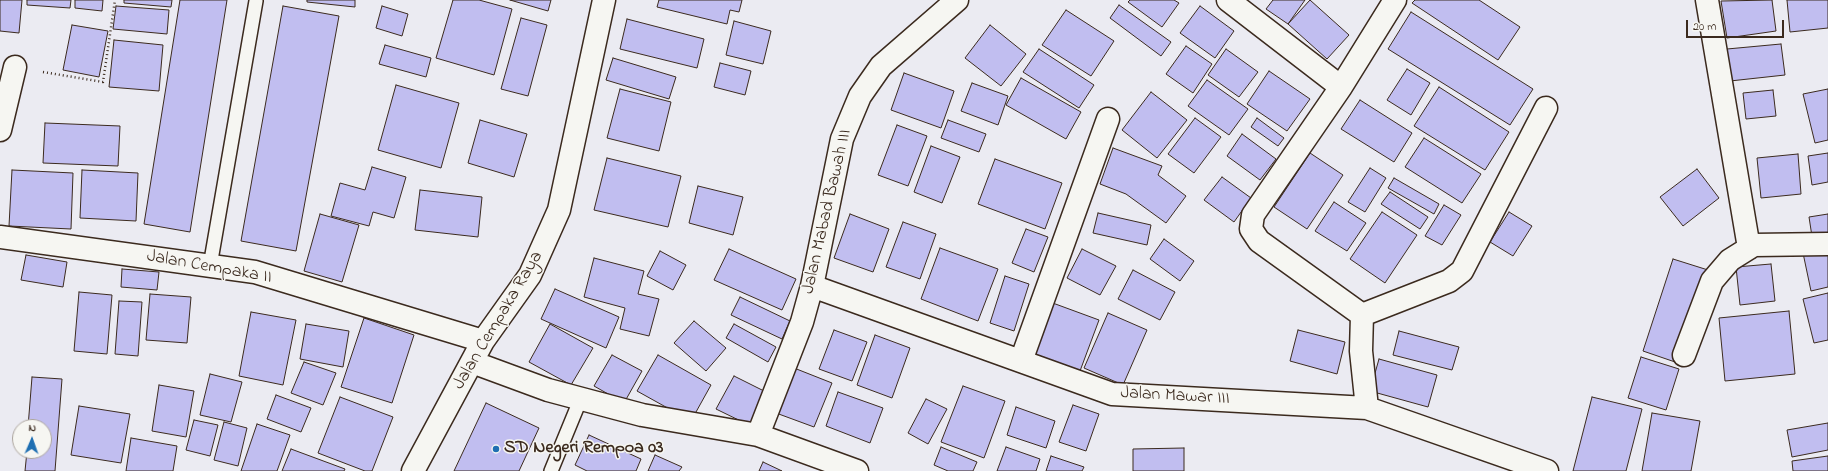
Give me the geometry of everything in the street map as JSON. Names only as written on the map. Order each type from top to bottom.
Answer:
[{"type":"street","name":"Jalan Cempaka Raya","points":[[414,471],[483,341],[530,275],[559,210],[604,0]]},
{"type":"street","name":"Jalan Mabad Bawah III","points":[[758,435],[802,322],[812,286],[842,139],[860,96],[881,66],[957,0]]},
{"type":"street","points":[[1362,315],[1259,240],[1251,229],[1253,216],[1341,87],[1395,0]]},
{"type":"street","points":[[1707,0],[1749,248]]},
{"type":"street","points":[[1237,3],[1341,87]]},
{"type":"street","points":[[0,130],[15,67]]},
{"type":"street","points":[[1362,315],[1449,281],[1462,271],[1546,108]]},
{"type":"street","points":[[1021,361],[1108,119]]},
{"type":"street","name":"Jalan Cempaka II","points":[[0,237],[254,272],[483,341]]},
{"type":"street","points":[[1684,355],[1712,281],[1730,260],[1754,245],[1778,244],[1802,246],[1828,244]]},
{"type":"street","name":"Jalan Mawar III","points":[[812,286],[1112,394],[1367,408],[1547,471]]},
{"type":"street","points":[[1362,315],[1361,351],[1367,408]]},
{"type":"street","points":[[472,362],[548,390],[642,415],[758,435],[857,471]]},
{"type":"lane","points":[[210,266],[256,2]]},
{"type":"lane","points":[[551,471],[581,398]]},
{"type":"path","points":[[15,67],[103,82],[115,0]]},
{"type":"building","points":[[0,0],[22,0],[19,33],[0,31]]},
{"type":"building","points":[[27,0],[71,0],[70,8],[27,5]]},
{"type":"building","points":[[75,0],[103,0],[102,11],[75,8]]},
{"type":"building","points":[[124,0],[172,0],[171,7],[124,3]]},
{"type":"building","points":[[180,0],[227,0],[190,232],[144,224]]},
{"type":"building","points":[[307,0],[355,0],[355,7],[307,2]]},
{"type":"building","points":[[453,0],[479,0],[512,9],[494,75],[436,58]]},
{"type":"building","points":[[510,0],[551,0],[548,11]]},
{"type":"building","points":[[659,0],[742,0],[739,12],[730,10],[727,24],[657,7]]},
{"type":"building","points":[[1130,0],[1174,0],[1179,3],[1162,27],[1128,2]]},
{"type":"building","points":[[1273,0],[1305,0],[1288,24],[1266,9]]},
{"type":"building","points":[[1310,0],[1349,35],[1327,59],[1288,24]]},
{"type":"building","points":[[1415,0],[1479,0],[1520,27],[1498,60],[1412,3]]},
{"type":"building","points":[[1772,0],[1776,31],[1727,38],[1721,1]]},
{"type":"building","points":[[1787,0],[1828,0],[1828,28],[1790,32]]},
{"type":"building","points":[[1119,5],[1171,42],[1161,56],[1110,18]]},
{"type":"building","points":[[116,6],[169,10],[167,34],[113,29]]},
{"type":"building","points":[[283,6],[339,16],[296,251],[241,241]]},
{"type":"building","points":[[382,6],[408,14],[402,36],[376,28]]},
{"type":"building","points":[[1200,6],[1234,31],[1215,58],[1180,33]]},
{"type":"building","points":[[1066,10],[1114,41],[1091,76],[1042,45]]},
{"type":"building","points":[[1411,12],[1533,89],[1510,125],[1388,49]]},
{"type":"building","points":[[521,18],[547,25],[528,96],[501,89]]},
{"type":"building","points":[[627,19],[704,39],[697,68],[620,49]]},
{"type":"building","points":[[734,21],[771,31],[763,64],[726,55]]},
{"type":"building","points":[[72,25],[108,31],[99,77],[63,70]]},
{"type":"building","points":[[990,25],[1026,54],[1001,86],[965,58]]},
{"type":"building","points":[[114,40],[163,45],[159,91],[109,87]]},
{"type":"building","points":[[1781,44],[1785,75],[1730,81],[1727,49]]},
{"type":"building","points":[[385,45],[431,58],[426,77],[379,64]]},
{"type":"building","points":[[1186,46],[1212,64],[1193,93],[1166,74]]},
{"type":"building","points":[[1039,49],[1094,85],[1079,108],[1023,72]]},
{"type":"building","points":[[1226,49],[1258,72],[1239,97],[1208,75]]},
{"type":"building","points":[[613,58],[676,77],[669,99],[606,80]]},
{"type":"building","points":[[720,63],[751,71],[745,95],[714,87]]},
{"type":"building","points":[[1407,69],[1430,83],[1411,115],[1387,100]]},
{"type":"building","points":[[1269,71],[1310,99],[1287,131],[1247,104]]},
{"type":"building","points":[[904,73],[954,91],[941,128],[891,110]]},
{"type":"building","points":[[1021,78],[1081,112],[1066,139],[1006,105]]},
{"type":"building","points":[[1207,80],[1248,109],[1229,135],[1188,106]]},
{"type":"building","points":[[972,83],[1008,96],[998,125],[961,111]]},
{"type":"building","points":[[396,85],[459,103],[441,168],[378,150]]},
{"type":"building","points":[[1439,87],[1509,132],[1485,170],[1414,126]]},
{"type":"building","points":[[620,89],[671,102],[659,151],[607,138]]},
{"type":"building","points":[[1828,89],[1828,140],[1815,143],[1803,94]]},
{"type":"building","points":[[1773,90],[1776,116],[1746,119],[1743,93]]},
{"type":"building","points":[[1151,92],[1187,120],[1157,158],[1122,130]]},
{"type":"building","points":[[1360,100],[1412,133],[1394,162],[1341,129]]},
{"type":"building","points":[[1195,118],[1221,137],[1194,173],[1168,154]]},
{"type":"building","points":[[1257,118],[1284,138],[1278,146],[1251,127]]},
{"type":"building","points":[[480,120],[527,134],[514,177],[468,163]]},
{"type":"building","points":[[948,120],[986,134],[979,152],[941,138]]},
{"type":"building","points":[[45,123],[120,126],[118,166],[43,163]]},
{"type":"building","points":[[897,125],[927,136],[908,186],[878,175]]},
{"type":"building","points":[[1242,134],[1276,159],[1260,180],[1227,156]]},
{"type":"building","points":[[1424,138],[1481,174],[1462,203],[1405,167]]},
{"type":"building","points":[[931,146],[960,157],[942,203],[914,192]]},
{"type":"building","points":[[1113,148],[1162,166],[1158,175],[1186,196],[1166,223],[1126,194],[1100,184]]},
{"type":"building","points":[[1310,153],[1343,175],[1307,229],[1274,207]]},
{"type":"building","points":[[1828,153],[1828,182],[1812,185],[1808,156]]},
{"type":"building","points":[[1798,154],[1801,194],[1761,198],[1757,158]]},
{"type":"building","points":[[607,158],[681,176],[668,227],[594,210]]},
{"type":"building","points":[[995,159],[1062,183],[1045,229],[978,204]]},
{"type":"building","points":[[372,167],[406,177],[394,218],[373,212],[369,226],[331,216],[340,183],[365,190]]},
{"type":"building","points":[[1370,168],[1386,178],[1365,212],[1348,202]]},
{"type":"building","points":[[1697,169],[1719,198],[1683,226],[1660,197]]},
{"type":"building","points":[[12,170],[73,173],[71,229],[9,226]]},
{"type":"building","points":[[82,170],[138,173],[136,221],[80,218]]},
{"type":"building","points":[[1222,177],[1251,198],[1234,222],[1204,200]]},
{"type":"building","points":[[1394,178],[1439,204],[1434,214],[1388,188]]},
{"type":"building","points":[[698,186],[743,197],[733,235],[689,223]]},
{"type":"building","points":[[420,190],[482,197],[478,237],[415,230]]},
{"type":"building","points":[[1390,192],[1428,217],[1420,229],[1381,204]]},
{"type":"building","points":[[1334,202],[1366,223],[1347,251],[1315,231]]},
{"type":"building","points":[[1444,205],[1461,215],[1442,245],[1425,236]]},
{"type":"building","points":[[1382,212],[1417,235],[1385,283],[1350,259]]},
{"type":"building","points":[[1509,212],[1532,226],[1513,256],[1490,242]]},
{"type":"building","points":[[1098,213],[1151,225],[1147,245],[1093,233]]},
{"type":"building","points":[[320,214],[359,225],[342,282],[304,271]]},
{"type":"building","points":[[850,214],[889,229],[873,272],[834,258]]},
{"type":"building","points":[[1828,214],[1828,241],[1813,243],[1809,217]]},
{"type":"building","points":[[903,222],[936,234],[920,279],[886,267]]},
{"type":"building","points":[[1026,229],[1048,237],[1034,272],[1012,263]]},
{"type":"building","points":[[1164,239],[1194,261],[1180,281],[1150,259]]},
{"type":"building","points":[[940,248],[998,269],[978,321],[921,299]]},
{"type":"building","points":[[1828,248],[1828,287],[1811,291],[1803,253]]},
{"type":"building","points":[[729,249],[796,279],[782,310],[714,280]]},
{"type":"building","points":[[1082,249],[1116,266],[1100,295],[1067,278]]},
{"type":"building","points":[[660,251],[686,265],[673,290],[647,276]]},
{"type":"building","points":[[26,255],[67,262],[63,287],[21,280]]},
{"type":"building","points":[[594,258],[644,271],[638,294],[659,299],[649,336],[620,329],[625,308],[584,297]]},
{"type":"building","points":[[1673,259],[1708,270],[1678,363],[1643,351]]},
{"type":"building","points":[[1771,264],[1775,301],[1740,305],[1736,267]]},
{"type":"building","points":[[122,269],[159,272],[157,290],[121,287]]},
{"type":"building","points":[[1133,270],[1175,292],[1160,320],[1118,299]]},
{"type":"building","points":[[1005,276],[1029,284],[1014,331],[990,323]]},
{"type":"building","points":[[555,289],[619,317],[606,348],[541,319]]},
{"type":"building","points":[[79,292],[112,295],[107,354],[74,351]]},
{"type":"building","points":[[1828,293],[1828,340],[1814,343],[1803,299]]},
{"type":"building","points":[[150,294],[191,297],[187,343],[146,340]]},
{"type":"building","points":[[740,297],[790,321],[782,339],[731,315]]},
{"type":"building","points":[[119,301],[142,302],[138,356],[115,354]]},
{"type":"building","points":[[1050,302],[1099,320],[1080,371],[1031,353]]},
{"type":"building","points":[[1789,311],[1795,374],[1725,381],[1719,318]]},
{"type":"building","points":[[251,312],[296,320],[283,385],[239,376]]},
{"type":"building","points":[[1108,313],[1147,330],[1123,385],[1084,368]]},
{"type":"building","points":[[364,318],[414,335],[392,403],[341,387]]},
{"type":"building","points":[[694,321],[726,348],[706,371],[674,343]]},
{"type":"building","points":[[306,324],[349,331],[343,367],[300,359]]},
{"type":"building","points":[[550,324],[593,348],[571,385],[529,362]]},
{"type":"building","points":[[734,324],[776,347],[768,362],[726,338]]},
{"type":"building","points":[[834,330],[867,342],[852,381],[819,369]]},
{"type":"building","points":[[1298,330],[1345,342],[1337,374],[1290,361]]},
{"type":"building","points":[[1399,331],[1459,347],[1452,370],[1393,355]]},
{"type":"building","points":[[875,335],[910,348],[892,398],[857,385]]},
{"type":"building","points":[[612,355],[642,371],[624,403],[594,386]]},
{"type":"building","points":[[658,355],[711,385],[691,421],[637,391]]},
{"type":"building","points":[[1641,357],[1679,369],[1666,410],[1628,398]]},
{"type":"building","points":[[1379,359],[1437,375],[1428,407],[1370,391]]},
{"type":"building","points":[[304,362],[336,373],[323,405],[291,393]]},
{"type":"building","points":[[794,368],[832,383],[814,427],[776,413]]},
{"type":"building","points":[[210,374],[242,382],[231,422],[200,415]]},
{"type":"building","points":[[734,376],[772,395],[755,428],[716,409]]},
{"type":"building","points":[[32,377],[62,379],[55,471],[25,471],[26,459],[52,459],[52,419],[29,419]]},
{"type":"building","points":[[159,385],[194,391],[186,437],[152,431]]},
{"type":"building","points":[[963,386],[1005,401],[984,458],[941,442]]},
{"type":"building","points":[[838,392],[883,408],[870,443],[826,426]]},
{"type":"building","points":[[276,395],[311,408],[301,432],[267,419]]},
{"type":"building","points":[[340,397],[393,417],[372,471],[365,471],[318,453]]},
{"type":"building","points":[[1592,397],[1642,409],[1626,471],[1573,471]]},
{"type":"building","points":[[926,399],[947,409],[928,444],[908,433]]},
{"type":"building","name":"SD Negeri Rempoa 03","points":[[486,403],[539,428],[519,471],[454,471]]},
{"type":"building","points":[[1073,405],[1099,414],[1086,451],[1059,442]]},
{"type":"building","points":[[79,406],[130,414],[121,463],[71,455]]},
{"type":"building","points":[[1016,407],[1055,421],[1046,448],[1007,435]]},
{"type":"building","points":[[1652,413],[1700,421],[1691,471],[1642,471]]},
{"type":"building","points":[[194,420],[218,425],[210,456],[186,450]]},
{"type":"building","points":[[224,422],[247,428],[238,466],[214,460]]},
{"type":"building","points":[[1828,423],[1828,450],[1792,457],[1787,430]]},
{"type":"building","points":[[257,424],[290,435],[277,471],[241,471]]},
{"type":"building","points":[[589,435],[641,459],[636,471],[587,471],[575,465]]},
{"type":"building","points":[[131,438],[177,446],[173,471],[126,471]]},
{"type":"building","points":[[941,447],[977,462],[973,471],[948,471],[934,465]]},
{"type":"building","points":[[1006,447],[1040,459],[1036,471],[997,471]]},
{"type":"building","points":[[1184,448],[1184,471],[1133,471],[1133,449]]},
{"type":"building","points":[[291,449],[345,469],[344,471],[282,471]]},
{"type":"building","points":[[655,455],[682,467],[679,471],[648,471]]},
{"type":"building","points":[[1051,456],[1084,467],[1082,471],[1046,471]]},
{"type":"building","points":[[1828,456],[1828,471],[1793,471],[1792,461]]},
{"type":"building","points":[[763,462],[782,471],[759,471]]},
{"type":"place","name":"SD Negeri Rempoa 03","points":[[496,449]]}]
